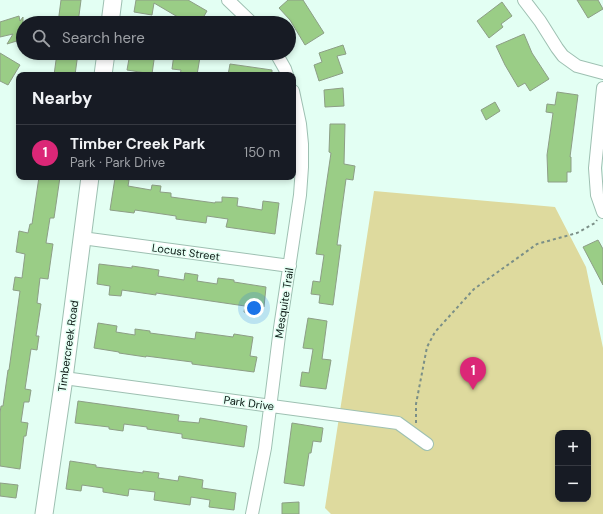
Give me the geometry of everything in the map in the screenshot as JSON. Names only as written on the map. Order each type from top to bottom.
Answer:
[{"type":"street","points":[[111,16],[113,0]]},
{"type":"street","points":[[228,0],[245,16]]},
{"type":"street","points":[[524,0],[563,56],[577,66],[603,73]]},
{"type":"street","points":[[103,72],[105,60]]},
{"type":"street","points":[[280,60],[286,72]]},
{"type":"street","points":[[602,211],[597,195],[594,168],[603,88]]},
{"type":"street","name":"Mesquite Trail","points":[[252,514],[265,448],[269,406],[300,195],[302,144],[296,124]]},
{"type":"street","name":"Timbercreek Road","points":[[44,514],[64,378],[90,180]]},
{"type":"street","name":"Locust Street","points":[[82,238],[290,266]]},
{"type":"street","name":"Park Drive","points":[[64,378],[398,423],[427,444]]},
{"type":"path","points":[[415,435],[416,404],[427,347],[435,332],[474,289],[538,244],[577,233],[595,223],[602,211]]},
{"type":"shaded area","points":[[374,191],[555,207],[586,267],[603,348],[603,514],[331,514],[325,508]]},
{"type":"building","points":[[61,0],[81,0],[79,16],[59,16]]},
{"type":"building","points":[[136,0],[188,0],[207,11],[204,16],[176,16],[154,3],[152,15],[134,12]]},
{"type":"building","points":[[288,0],[303,0],[324,33],[305,45],[296,30],[296,16],[286,16],[279,8]]},
{"type":"building","points":[[577,0],[598,0],[603,9],[588,18]]},
{"type":"building","points":[[502,2],[512,16],[501,24],[503,27],[489,38],[477,21]]},
{"type":"building","points":[[16,17],[16,41],[7,44],[13,34],[0,37],[0,22]]},
{"type":"building","points":[[524,34],[532,53],[549,79],[530,91],[525,83],[518,87],[496,46]]},
{"type":"building","points":[[343,45],[346,54],[337,56],[343,73],[319,81],[314,65],[322,62],[319,53]]},
{"type":"building","points":[[0,53],[20,65],[8,85],[0,81]]},
{"type":"building","points":[[56,60],[77,60],[75,72],[54,72]]},
{"type":"building","points":[[129,60],[154,60],[152,72],[127,70]]},
{"type":"building","points":[[173,60],[200,60],[198,72],[181,72],[181,70],[172,69]]},
{"type":"building","points":[[230,64],[272,70],[272,72],[229,72]]},
{"type":"building","points":[[343,88],[344,106],[325,107],[324,90]]},
{"type":"building","points":[[557,92],[578,95],[570,157],[571,172],[567,172],[567,182],[548,182],[547,155],[553,113],[546,112],[547,104],[555,105]]},
{"type":"building","points":[[495,102],[500,111],[486,120],[481,110]]},
{"type":"building","points":[[330,124],[345,124],[344,164],[355,166],[353,180],[346,179],[337,245],[341,245],[333,305],[319,303],[320,295],[311,294],[313,281],[320,282],[324,255],[316,254],[331,153],[329,152]]},
{"type":"building","points":[[39,180],[60,180],[54,218],[50,218],[46,243],[53,244],[48,279],[40,278],[37,303],[41,304],[36,336],[39,336],[37,350],[31,349],[25,389],[31,390],[29,402],[24,402],[21,422],[28,423],[26,436],[24,436],[20,469],[0,466],[0,413],[1,406],[3,406],[9,370],[20,291],[13,290],[15,277],[22,278],[25,254],[16,252],[19,231],[28,233],[30,224],[32,224]]},
{"type":"building","points":[[115,180],[129,180],[128,186],[151,190],[152,185],[161,186],[160,192],[171,193],[171,197],[215,203],[222,202],[222,197],[238,198],[237,206],[262,210],[263,201],[279,203],[275,234],[226,227],[228,219],[207,216],[206,223],[176,219],[176,216],[135,210],[134,213],[110,210]]},
{"type":"building","points":[[598,240],[603,249],[603,285],[583,247]]},
{"type":"building","points":[[99,264],[132,268],[132,266],[159,270],[158,276],[184,280],[185,273],[198,275],[197,281],[217,284],[218,278],[266,287],[264,307],[256,306],[255,314],[244,312],[245,306],[156,293],[156,295],[122,290],[121,296],[109,295],[110,286],[97,284]]},
{"type":"building","points":[[308,318],[327,321],[322,359],[331,360],[326,389],[300,386],[302,372],[309,373],[313,349],[303,348]]},
{"type":"building","points":[[98,323],[117,326],[116,332],[135,335],[135,329],[150,331],[150,333],[195,339],[196,332],[233,337],[234,334],[253,337],[250,356],[257,357],[254,372],[192,364],[192,362],[146,357],[94,348]]},
{"type":"building","points":[[78,401],[179,415],[178,421],[199,423],[200,418],[247,426],[244,447],[182,438],[182,434],[147,429],[147,427],[124,424],[123,431],[109,429],[109,427],[75,423]]},
{"type":"building","points":[[292,423],[323,428],[321,442],[313,441],[311,453],[309,453],[304,486],[284,483]]},
{"type":"building","points":[[70,461],[96,465],[96,467],[143,473],[143,471],[159,473],[158,478],[178,481],[179,476],[203,480],[202,488],[236,493],[234,510],[209,507],[210,500],[191,497],[190,505],[154,500],[155,492],[129,489],[128,496],[103,492],[103,488],[82,485],[81,491],[66,489]]},
{"type":"building","points":[[0,483],[18,485],[16,498],[0,496]]},
{"type":"building","points":[[299,502],[299,514],[282,514],[282,503]]},
{"type":"place","name":"Timber Creek Park","points":[[473,390]]}]
